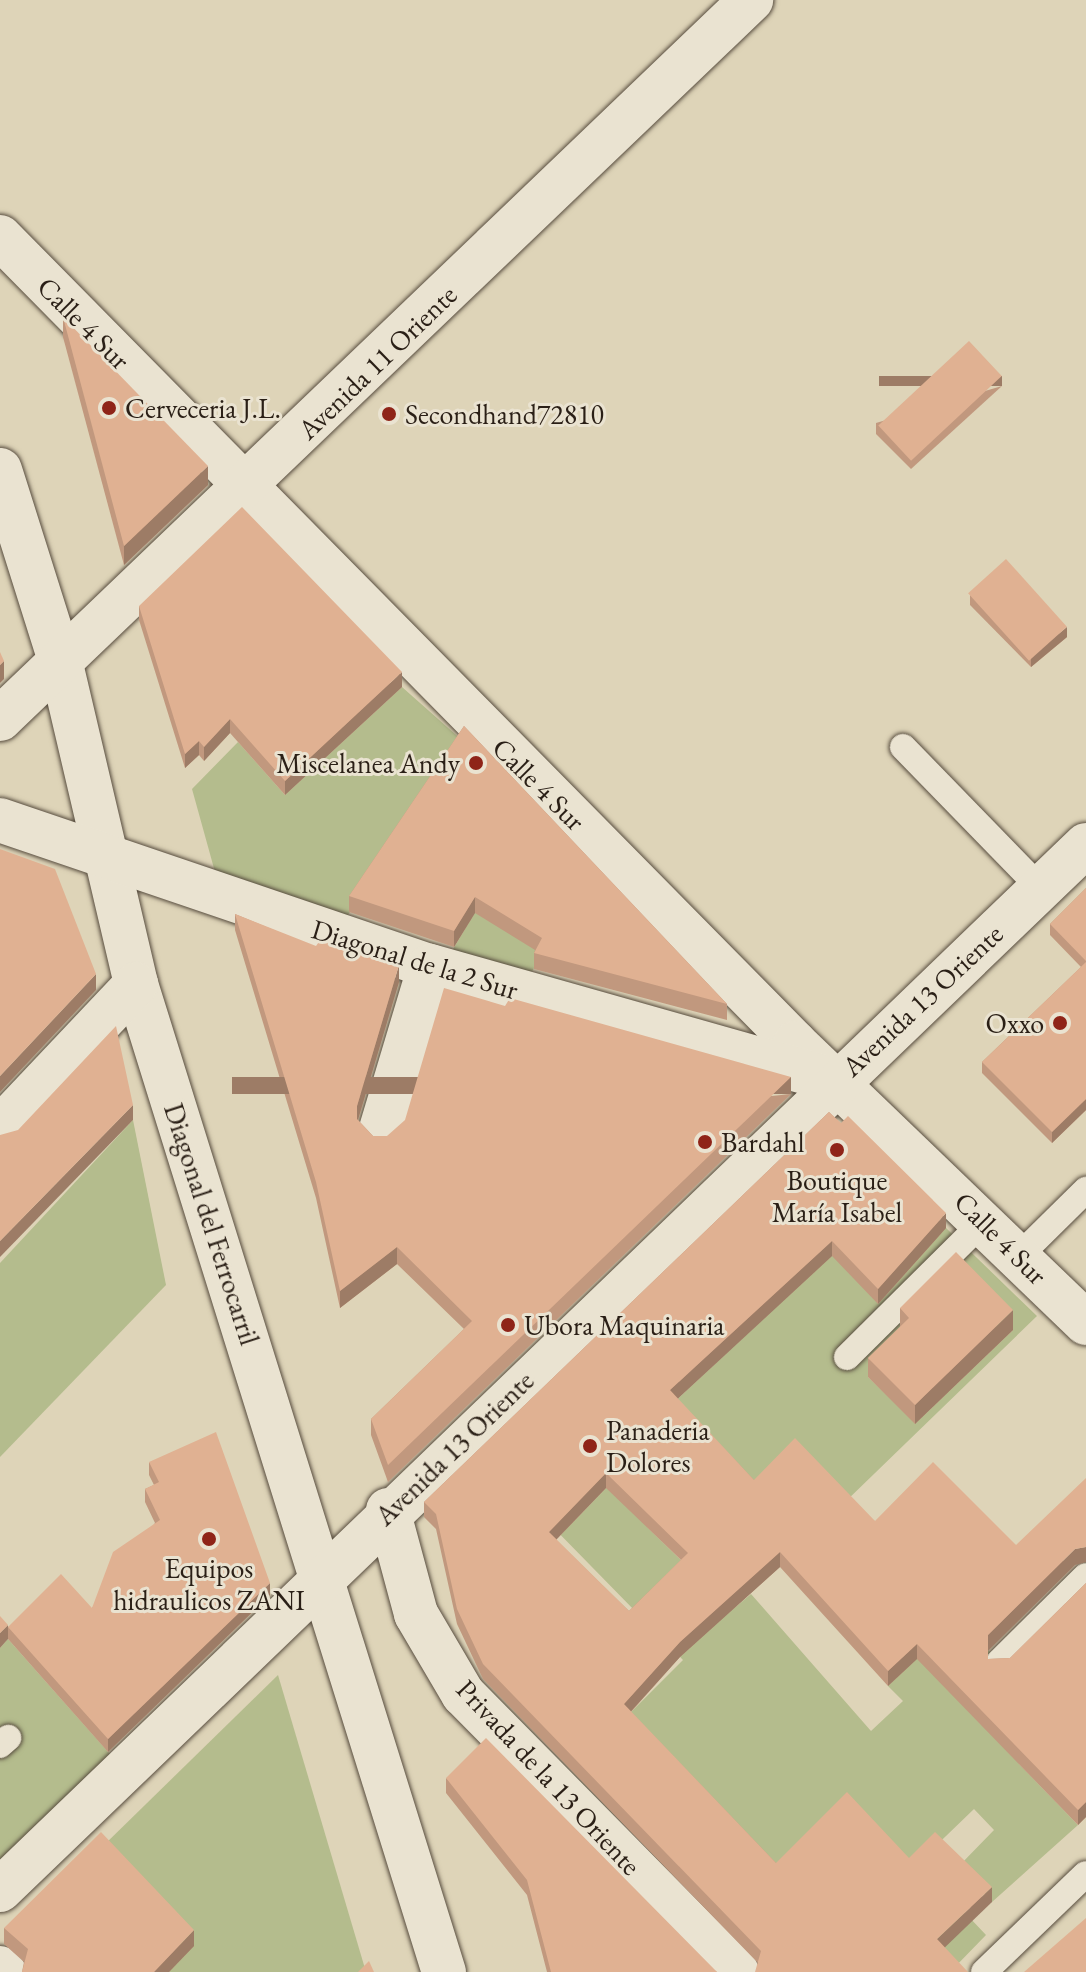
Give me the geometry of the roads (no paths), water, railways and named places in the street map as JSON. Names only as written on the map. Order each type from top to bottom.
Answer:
[{"type":"street","name":"Avenida 11 Oriente","points":[[0,719],[247,488],[751,0]]},
{"type":"street","name":"Calle 4 Sur","points":[[0,237],[836,1081],[985,1220],[1086,1323]]},
{"type":"street","name":"Diagonal del Ferrocarril","points":[[0,470],[61,664],[103,859],[136,984],[326,1583],[444,1972]]},
{"type":"street","name":"Diagonal de la 2 Sur","points":[[0,820],[103,859],[430,966],[836,1081]]},
{"type":"street","name":"Avenida 13 Oriente","points":[[0,1890],[326,1583],[388,1510],[1086,845]]},
{"type":"street","points":[[381,1129],[430,966]]},
{"type":"street","points":[[0,1128],[136,984]]},
{"type":"street","name":"Privada de la 13 Oriente","points":[[388,1510],[416,1614],[463,1694],[737,1972]]},
{"type":"lane","points":[[903,747],[1040,888]]},
{"type":"lane","points":[[1020,1255],[1086,1190]]},
{"type":"lane","points":[[847,1357],[985,1220]]},
{"type":"lane","points":[[999,1662],[1086,1576]]},
{"type":"lane","points":[[984,1972],[1086,1874]]},
{"type":"place","name":"Cerveceria J.L.","points":[[109,408]]},
{"type":"place","name":"Secondhand72810","points":[[389,414]]},
{"type":"place","name":"Miscelanea Andy","points":[[476,763]]},
{"type":"place","name":"Oxxo","points":[[1060,1023]]},
{"type":"place","name":"Bardahl","points":[[705,1142]]},
{"type":"place","name":"Boutique María Isabel","points":[[837,1150]]},
{"type":"place","name":"Ubora Maquinaria","points":[[508,1325]]},
{"type":"place","name":"Panaderia Dolores","points":[[590,1446]]},
{"type":"place","name":"Equipos hidraulicos ZANI","points":[[209,1539]]}]
